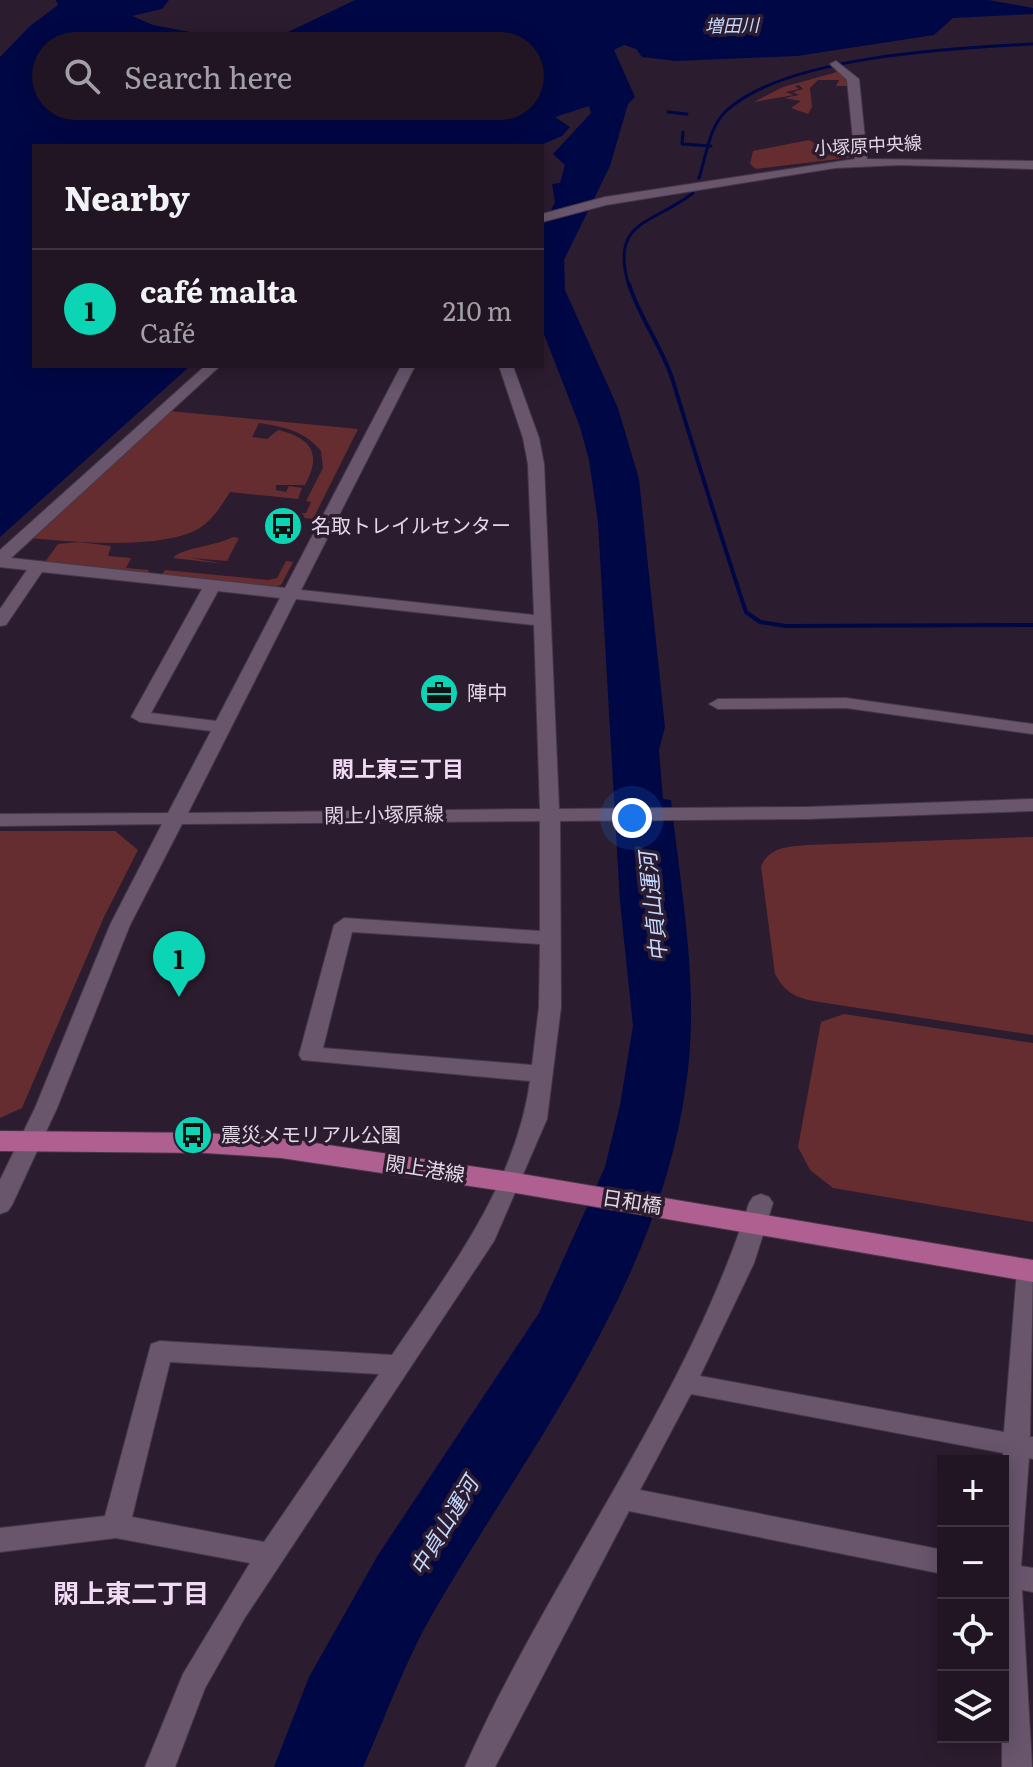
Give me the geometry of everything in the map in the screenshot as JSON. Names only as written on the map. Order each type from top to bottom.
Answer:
[{"type":"main road","name":"閖上港線","points":[[0,1141],[205,1143],[281,1148],[563,1191]]},
{"type":"main road","name":"日和橋","points":[[563,1191],[700,1213],[758,1213]]},
{"type":"main road","points":[[758,1213],[1031,1270]]},
{"type":"street","points":[[840,66],[853,79],[859,155],[863,162]]},
{"type":"street","name":"小塚原中央線","points":[[544,217],[605,201],[863,162],[1033,165]]},
{"type":"street","points":[[0,561],[211,368]]},
{"type":"street","points":[[0,1205],[31,1142],[120,925],[407,368]]},
{"type":"street","points":[[160,1767],[193,1683],[234,1610],[486,1235],[536,1119],[550,1007],[550,813],[536,464],[531,438],[507,368]]},
{"type":"street","points":[[0,561],[542,621]]},
{"type":"street","points":[[0,621],[38,566]]},
{"type":"street","points":[[213,585],[140,717],[222,727]]},
{"type":"street","points":[[718,704],[846,703],[1033,729]]},
{"type":"street","name":"閖上小塚原線","points":[[0,820],[987,809],[1033,805]]},
{"type":"street","points":[[544,1074],[310,1055],[344,925],[548,938]]},
{"type":"street","points":[[480,1767],[507,1710],[684,1383],[742,1263],[758,1213]]},
{"type":"street","points":[[1017,1767],[1014,1576],[1026,1446],[1031,1270]]},
{"type":"street","points":[[116,1526],[160,1351],[398,1365]]},
{"type":"street","points":[[684,1383],[1026,1446]]},
{"type":"street","points":[[622,1498],[937,1561]]},
{"type":"street","points":[[0,1540],[116,1526],[270,1555]]},
{"type":"shaded area","points":[[837,72],[846,75],[848,86],[836,86],[839,80],[818,80],[810,88],[812,107],[808,114],[791,108],[801,101],[784,98],[799,95],[793,92],[803,89],[799,85],[795,86],[799,89],[785,92],[794,95],[754,102],[783,87]]},
{"type":"shaded area","points":[[809,140],[824,148],[853,153],[855,157],[756,169],[750,164],[753,151]]},
{"type":"shaded area","points":[[169,411],[358,429],[313,519],[305,518],[302,513],[306,513],[311,502],[306,501],[323,468],[321,451],[301,434],[259,423],[252,437],[267,439],[278,430],[299,438],[311,449],[313,464],[305,485],[276,485],[276,490],[286,492],[289,486],[302,488],[298,499],[230,492],[216,512],[198,529],[162,540],[116,543],[29,538]]},
{"type":"shaded area","points":[[233,537],[239,538],[227,561],[191,558],[225,564],[173,558],[183,552]]},
{"type":"shaded area","points":[[79,542],[111,546],[108,556],[131,558],[126,568],[149,570],[147,574],[45,562],[58,544]]},
{"type":"shaded area","points":[[286,561],[293,562],[281,585],[274,587],[161,576],[165,570],[268,580],[277,578]]},
{"type":"shaded area","points":[[0,831],[115,831],[138,850],[104,917],[22,1108],[0,1118]]},
{"type":"shaded area","points":[[1033,837],[1033,1035],[813,1001],[790,992],[775,974],[761,866],[774,852],[807,845]]},
{"type":"shaded area","points":[[844,1014],[1033,1043],[1033,1222],[833,1188],[810,1170],[798,1147],[821,1022]]},
{"type":"water","points":[[56,0],[169,0],[162,9],[132,16],[153,25],[190,32],[32,32],[32,120],[544,120],[544,32],[288,32],[355,0],[988,0],[1033,8],[1033,14],[953,18],[934,35],[797,56],[676,61],[642,57],[636,49],[624,45],[614,50],[635,97],[628,104],[610,166],[564,260],[565,290],[618,408],[639,479],[665,727],[659,750],[663,799],[671,800],[689,961],[689,1059],[677,1137],[655,1210],[627,1281],[554,1415],[423,1631],[363,1767],[274,1767],[309,1677],[378,1555],[539,1313],[605,1167],[620,1105],[633,1026],[620,902],[598,522],[589,460],[580,427],[544,334],[544,224],[555,202],[552,184],[560,183],[565,165],[553,154],[591,113],[589,106],[555,117],[570,127],[562,136],[543,144],[32,144],[32,368],[188,368],[0,537],[0,57],[30,26],[58,5]]},
{"type":"waterway","points":[[709,146],[726,111],[753,92],[788,78],[872,58],[1033,44]]},
{"type":"waterway","points":[[668,112],[687,114]]},
{"type":"waterway","points":[[683,132],[682,144],[709,146]]},
{"type":"waterway","points":[[699,178],[709,146]]},
{"type":"waterway","points":[[629,286],[624,264],[630,236],[649,219],[693,193]]},
{"type":"waterway","points":[[629,284],[672,378],[746,612],[760,622],[786,626],[1033,625]]},
{"type":"place","name":"名取トレイルセンター","points":[[283,526]]},
{"type":"place","name":"陣中","points":[[439,693]]},
{"type":"place","name":"café malta","points":[[179,997]]},
{"type":"place","name":"震災メモリアル公園","points":[[193,1135]]},
{"type":"district","name":"閖上東三丁目","points":[[398,769]]},
{"type":"district","name":"閖上東二丁目","points":[[131,1594]]},
{"type":"water label","name":"増田川","points":[[732,26]]},
{"type":"water label","name":"中貞山運河","points":[[653,907]]},
{"type":"water label","name":"中貞山運河","points":[[444,1526]]}]
